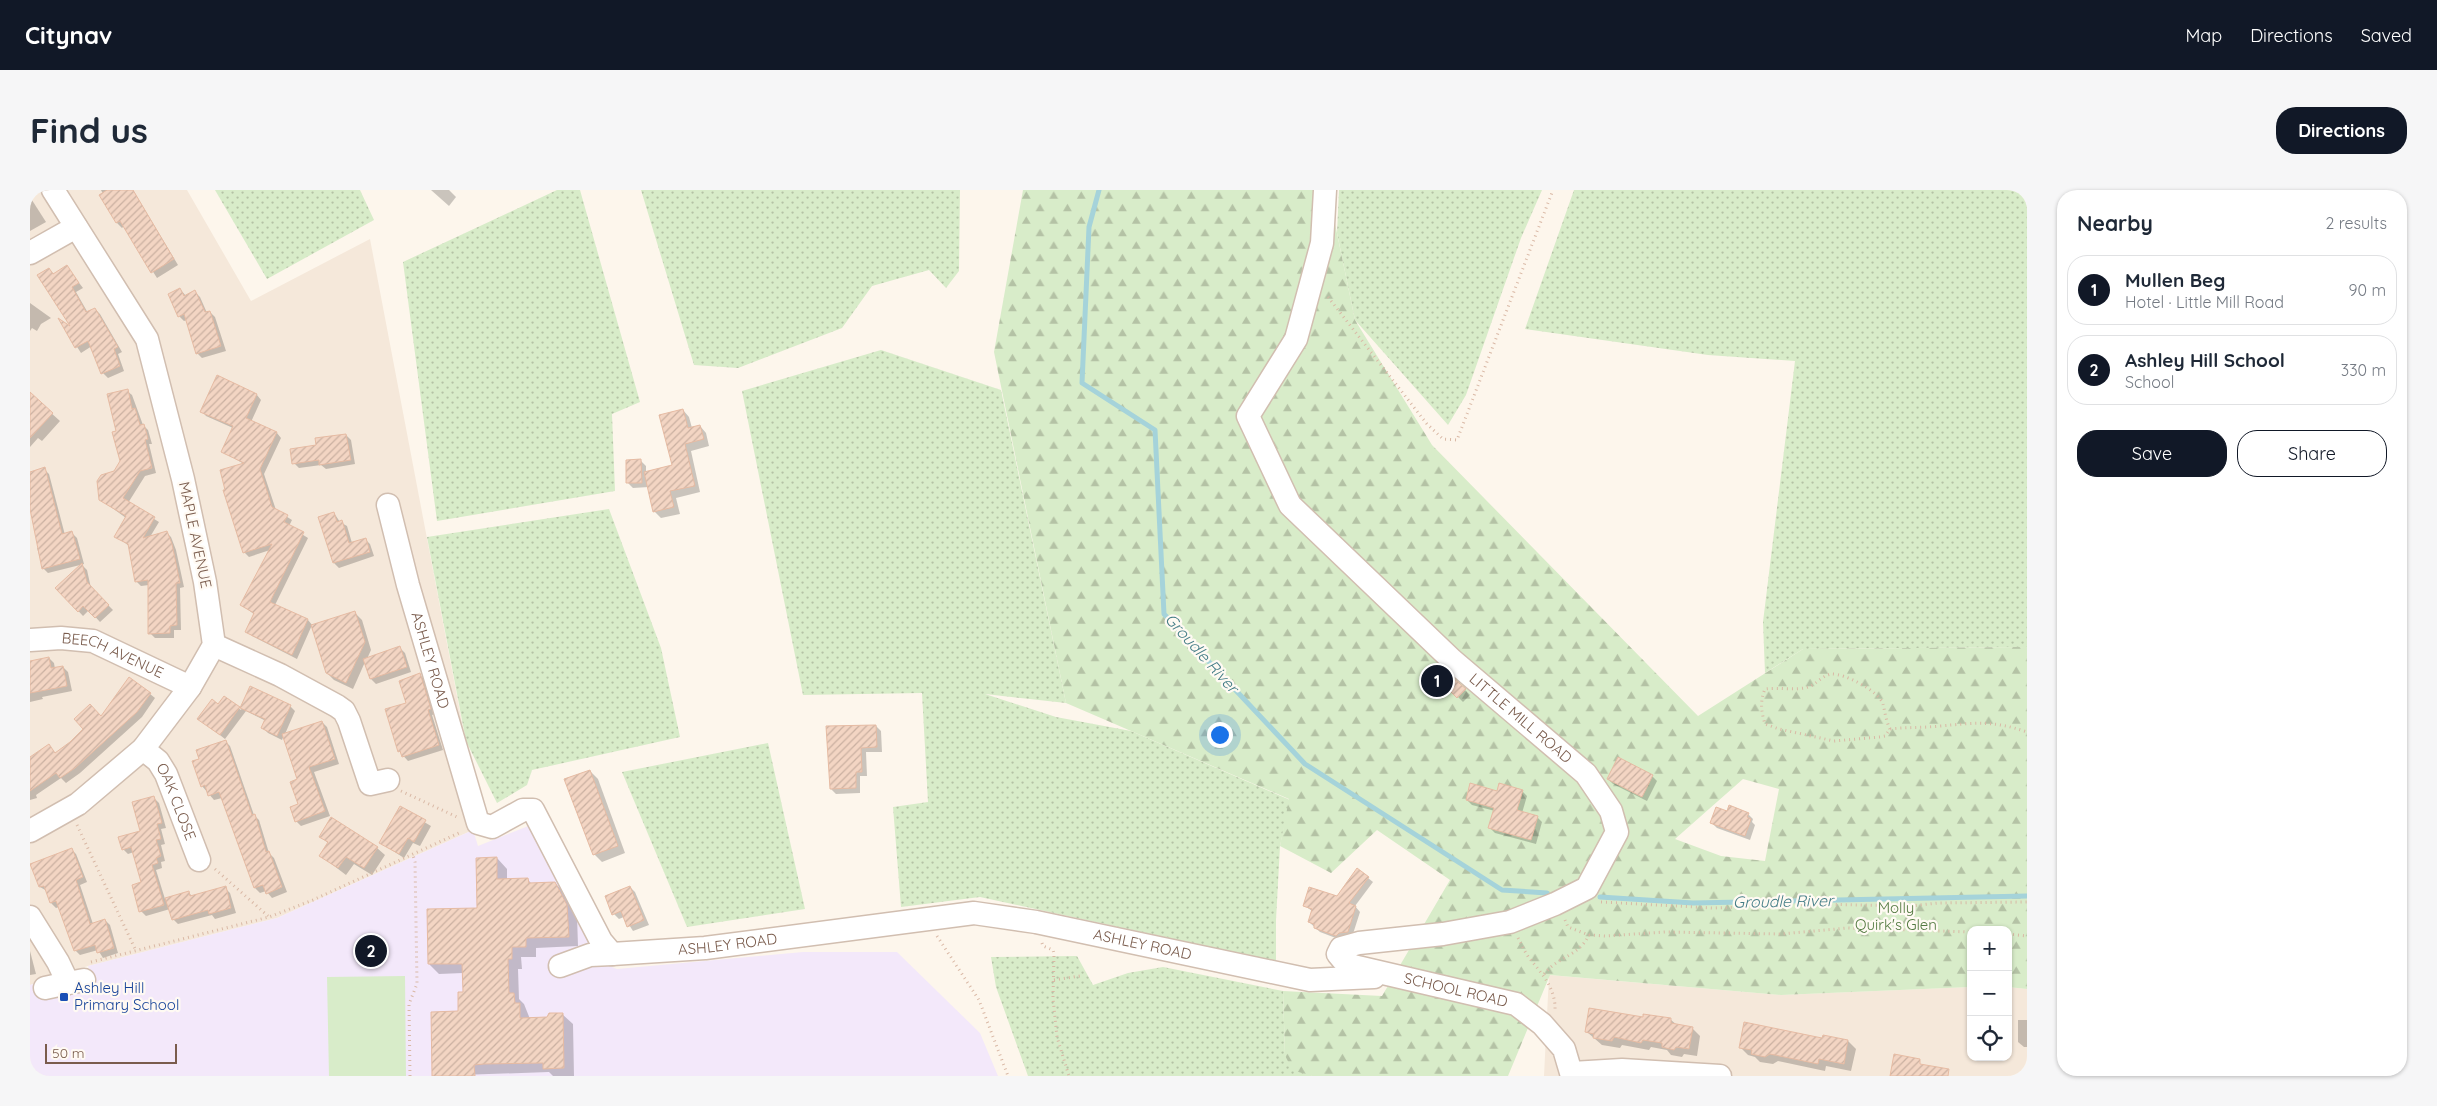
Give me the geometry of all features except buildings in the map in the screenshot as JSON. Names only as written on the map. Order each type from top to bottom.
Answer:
[{"type":"street","name":"MAPLE AVENUE","points":[[53,190],[146,339],[183,479],[205,582],[214,645]]},
{"type":"street","name":"LITTLE MILL ROAD","points":[[1325,190],[1322,243],[1296,339],[1248,416],[1290,506],[1452,660],[1586,774],[1611,811],[1617,832],[1587,888],[1555,904],[1510,922],[1443,934],[1359,943],[1341,948],[1338,954],[1343,960],[1353,966],[1390,976]]},
{"type":"street","points":[[30,253],[76,227]]},
{"type":"street","name":"ASHLEY ROAD","points":[[388,505],[408,585],[476,825]]},
{"type":"street","name":"BEECH AVENUE","points":[[30,633],[30,640],[61,638],[93,641],[190,687]]},
{"type":"street","points":[[30,831],[78,804],[143,749],[190,687],[214,645],[280,675],[344,711],[371,785]]},
{"type":"street","name":"OAK CLOSE","points":[[143,749],[158,762],[166,774],[198,860]]},
{"type":"street","points":[[476,825],[492,827],[523,810],[533,810],[601,940],[612,954]]},
{"type":"street","name":"ASHLEY ROAD","points":[[560,966],[590,955],[705,948],[974,913],[1046,924],[1310,980],[1390,976]]},
{"type":"street","points":[[30,918],[58,962],[76,981]]},
{"type":"street","name":"SCHOOL ROAD","points":[[1390,976],[1448,987],[1516,1004],[1542,1024],[1564,1050],[1572,1074]]},
{"type":"street","points":[[45,988],[76,981]]},
{"type":"street","points":[[1572,1074],[1622,1070],[1720,1076]]},
{"type":"path","points":[[1313,276],[1350,327],[1427,424],[1443,438],[1457,440],[1553,190]]},
{"type":"path","points":[[1890,730],[1885,718],[1883,703],[1878,696],[1854,679],[1844,675],[1831,674],[1822,677],[1808,687],[1765,689],[1762,696],[1761,708],[1765,724],[1779,729],[1834,741],[1880,737],[1885,736],[1890,730],[1980,722],[1999,724],[2027,732]]},
{"type":"path","points":[[371,785],[394,788],[476,825]]},
{"type":"path","points":[[76,823],[136,951]]},
{"type":"path","points":[[76,981],[83,964],[269,917],[314,900],[476,825]]},
{"type":"path","points":[[410,1076],[409,1004],[417,984],[416,862],[413,855]]},
{"type":"path","points":[[198,860],[211,866],[269,917]]},
{"type":"path","points":[[1594,903],[1640,903],[1713,908],[1813,904],[1910,906],[1938,902],[2027,902]]},
{"type":"path","points":[[1555,904],[1568,927],[1589,935],[1665,932],[1781,934],[1847,928],[1967,932]]},
{"type":"path","points":[[926,919],[979,1000],[1008,1076]]},
{"type":"path","points":[[1046,924],[1040,939],[1043,946],[1053,950],[1053,998],[1057,1037],[1069,1076]]},
{"type":"path","points":[[2012,934],[2027,936]]},
{"type":"path","points":[[1544,974],[1552,964],[1583,947],[1589,935]]},
{"type":"path","points":[[1528,958],[1544,974],[1552,990],[1556,1009]]},
{"type":"path","points":[[1054,980],[1080,976]]},
{"type":"shaded area","points":[[30,190],[187,190],[251,301],[370,239],[472,775],[473,830],[277,918],[88,966],[30,985]]},
{"type":"shaded area","points":[[531,825],[549,851],[598,962],[617,969],[803,952],[897,952],[980,1033],[998,1076],[30,1076],[30,985],[41,981],[93,985],[88,966],[277,918],[473,830],[478,846]]},
{"type":"shaded area","points":[[1549,975],[1781,995],[1967,987],[1967,1061],[2012,1061],[2012,987],[2027,989],[2027,1076],[1544,1076]]},
{"type":"green space","points":[[215,190],[360,190],[374,220],[267,279]]},
{"type":"green space","points":[[557,190],[580,190],[640,402],[612,414],[615,491],[437,521],[403,262]]},
{"type":"green space","points":[[641,190],[960,190],[959,271],[946,288],[929,270],[872,286],[842,328],[738,368],[694,365]]},
{"type":"green space","name":"Molly Quirk's Glen","points":[[1023,190],[1328,190],[1355,320],[1432,445],[1698,716],[1803,649],[2027,647],[2027,989],[2012,987],[2012,926],[1967,926],[1967,987],[1781,995],[1550,975],[1508,1076],[1312,1076],[1292,1070],[1285,1055],[1283,991],[1382,996],[1450,880],[1377,830],[1331,873],[1280,846],[1289,799],[1066,703],[994,352]],"holes":[[[1743,779],[1779,789],[1765,861],[1721,856],[1675,839]]]},
{"type":"green space","points":[[1339,190],[1542,190],[1521,238],[1466,395],[1448,425],[1355,320],[1337,233]]},
{"type":"green space","points":[[1574,190],[2027,190],[2027,647],[1803,649],[1765,673],[1763,622],[1795,361],[1708,355],[1525,329]]},
{"type":"green space","points":[[881,350],[1001,390],[1066,703],[985,694],[1056,717],[1131,731],[1290,800],[1280,846],[1276,961],[980,897],[901,907],[893,807],[928,802],[922,693],[803,695],[742,391]]},
{"type":"green space","points":[[609,509],[661,648],[680,737],[532,770],[527,785],[497,803],[466,741],[427,537]]},
{"type":"green space","points":[[768,743],[805,909],[687,927],[622,772]]},
{"type":"green space","points":[[1077,956],[1093,985],[1128,973],[1163,967],[1283,991],[1285,1055],[1312,1076],[1028,1076],[996,987],[991,957]]},
{"type":"green space","points":[[405,976],[406,1076],[329,1076],[327,977]]},
{"type":"waterway","name":"Groudle River","points":[[1099,190],[1089,227],[1082,383],[1155,430],[1164,614],[1305,764],[1502,890],[1547,893]]},
{"type":"waterway","name":"Groudle River","points":[[1600,897],[1693,903],[2027,896]]},
{"type":"place","name":"Mullen Beg","points":[[1437,681]]},
{"type":"place","name":"Ashley Hill School","points":[[371,951]]},
{"type":"place","name":"Ashley Hill Primary School","points":[[64,997]]}]
